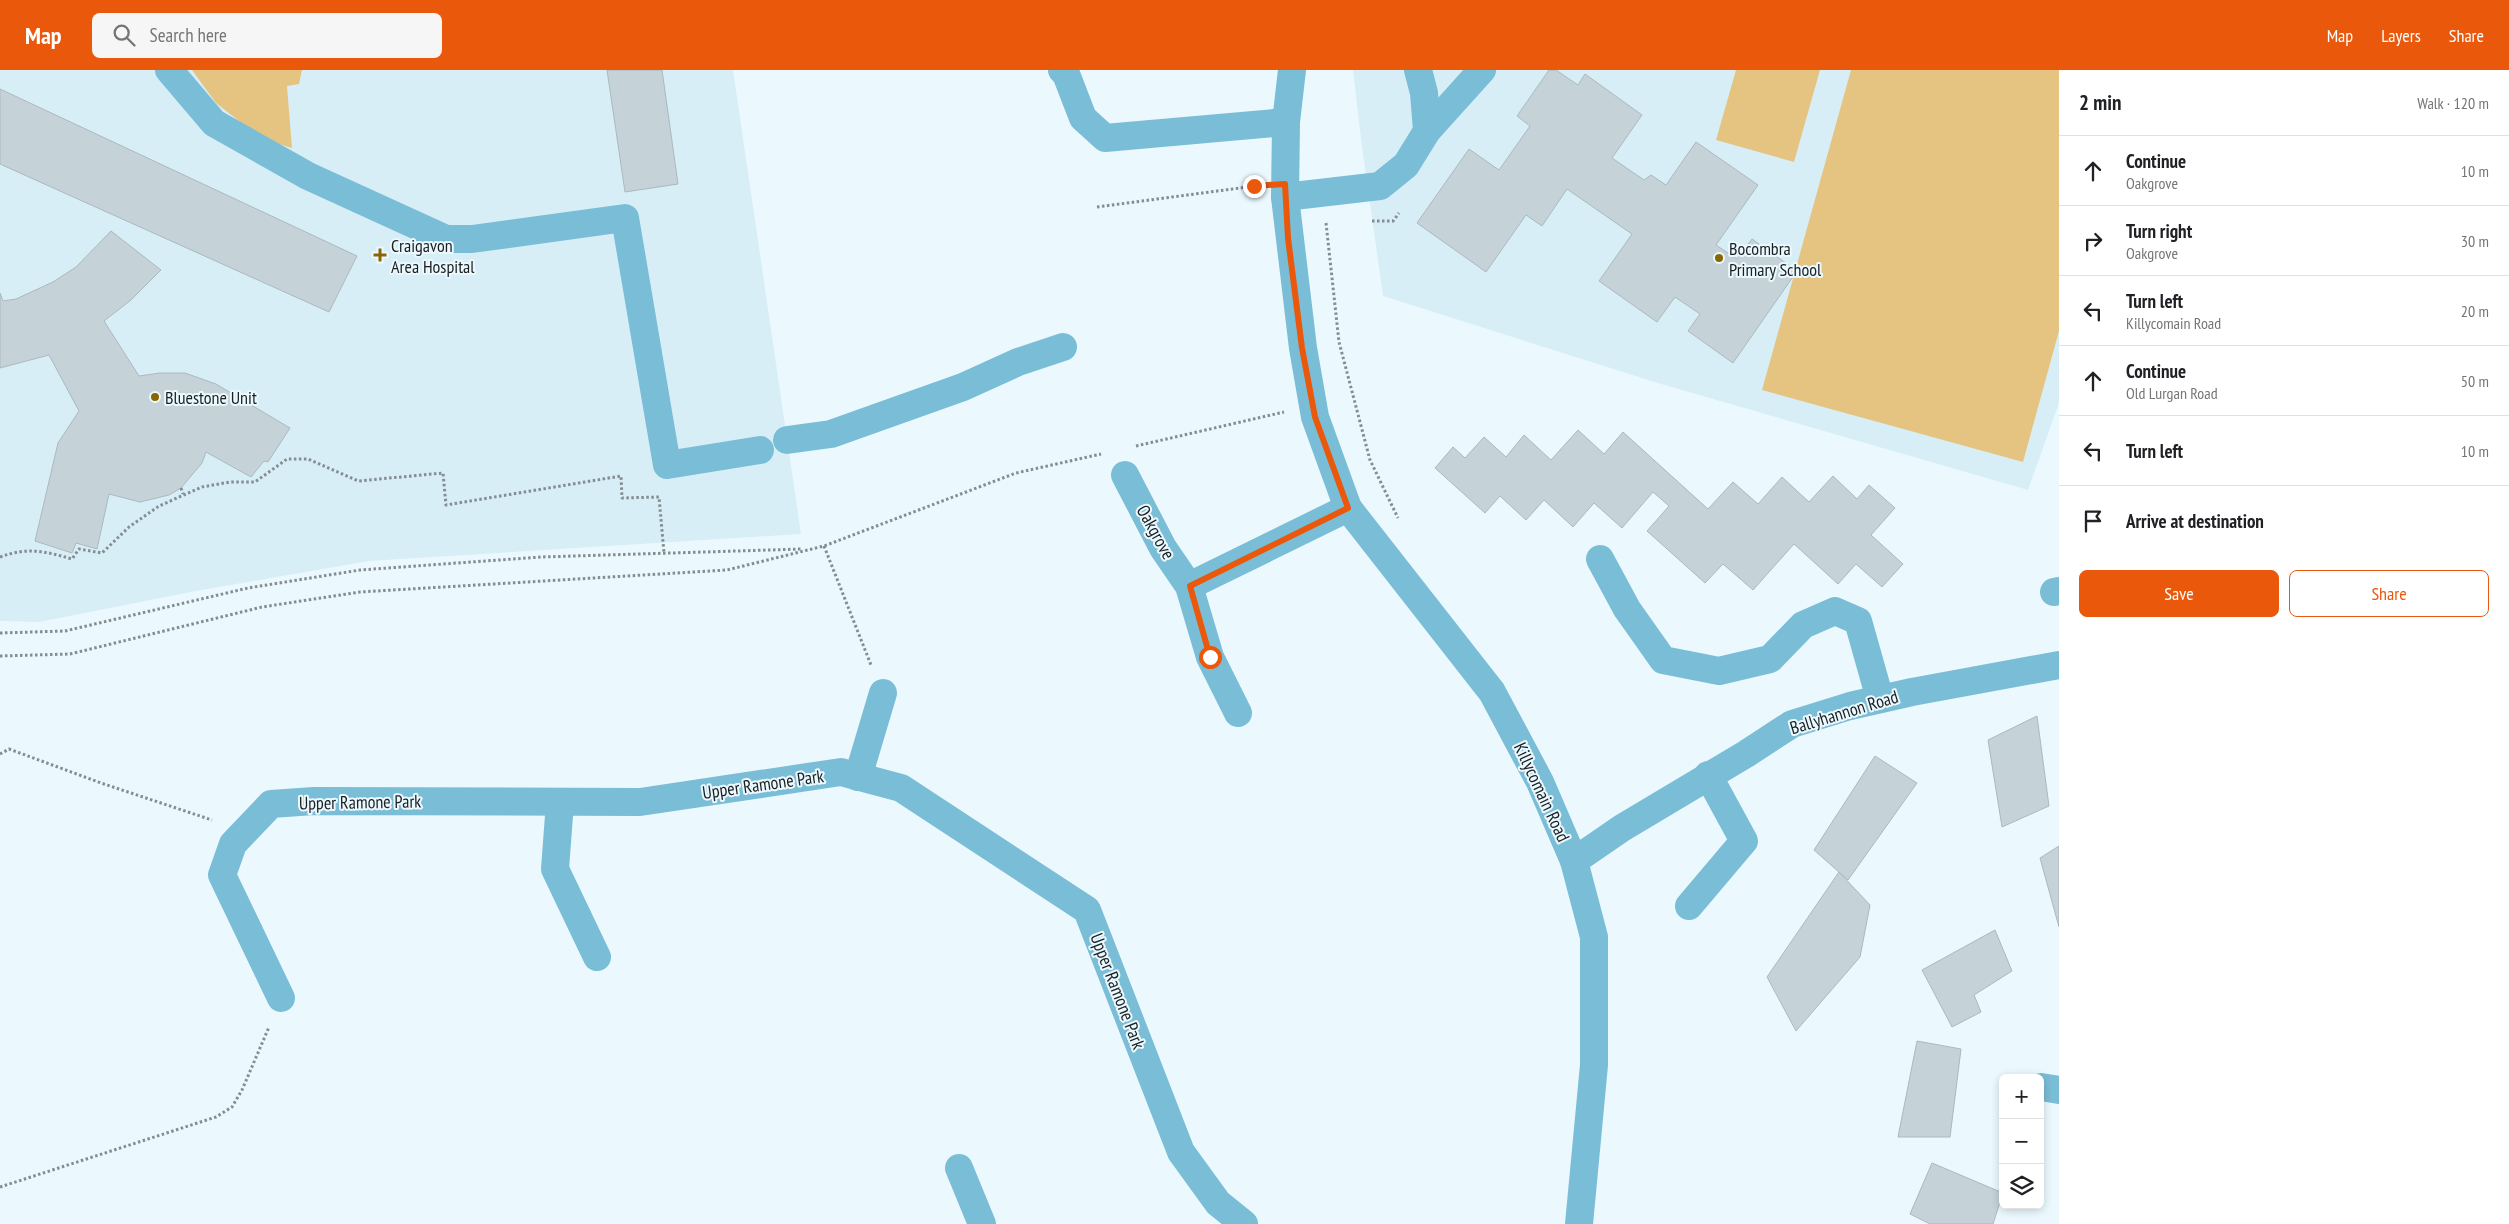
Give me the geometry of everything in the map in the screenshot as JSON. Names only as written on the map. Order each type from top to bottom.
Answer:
[{"type":"street","points":[[169,70],[214,124],[308,176],[446,239],[472,239],[625,218],[667,465],[760,450]]},
{"type":"street","points":[[1062,70],[1066,74],[1083,118],[1105,138],[1286,122]]},
{"type":"street","name":"Killycomain Road","points":[[1292,70],[1286,122],[1285,190],[1302,348],[1304,413],[1348,508],[1492,692],[1540,782],[1574,860],[1594,937],[1594,1064],[1580,1224]]},
{"type":"street","points":[[1418,70],[1424,93],[1427,131]]},
{"type":"street","points":[[1285,190],[1327,193],[1380,186],[1406,166],[1427,131],[1482,70]]},
{"type":"street","points":[[787,440],[831,434],[963,387],[1018,362],[1063,347]]},
{"type":"street","name":"Oakgrove","points":[[1125,475],[1163,548],[1190,586],[1210,657],[1238,713]]},
{"type":"street","points":[[1190,586],[1348,508]]},
{"type":"street","points":[[1600,559],[1627,610],[1663,660],[1719,671],[1770,659],[1803,625],[1835,611],[1858,621],[1880,699]]},
{"type":"street","name":"Ballyhannon Road","points":[[1574,860],[1622,828],[1746,754],[1792,724],[1880,699],[2059,665]]},
{"type":"street","points":[[858,777],[883,693]]},
{"type":"street","name":"Upper Ramone Park","points":[[281,998],[222,876],[233,844],[271,804],[314,801],[640,802],[841,772],[901,788],[1087,910],[1181,1152],[1218,1203],[1244,1224]]},
{"type":"street","points":[[1689,906],[1744,841],[1708,775]]},
{"type":"street","points":[[560,802],[555,869],[597,957]]},
{"type":"street","points":[[2044,1088],[2059,1090]]},
{"type":"street","points":[[960,1168],[982,1224]]},
{"type":"path","points":[[1097,207],[1254,186],[1285,190]]},
{"type":"path","points":[[1327,193],[1326,222],[1339,342],[1370,460],[1403,527]]},
{"type":"path","points":[[1131,447],[1304,413]]},
{"type":"path","points":[[0,656],[70,654],[262,607],[360,592],[727,570],[824,546],[1016,474],[1102,454]]},
{"type":"path","points":[[0,557],[18,551],[42,551],[72,559],[79,549],[102,553],[129,527],[159,506],[202,487],[230,482],[255,482],[287,458],[308,459],[358,481],[443,473],[446,505],[621,476],[622,498],[659,497],[664,553]]},
{"type":"path","points":[[181,488],[183,494]]},
{"type":"path","points":[[824,546],[883,693]]},
{"type":"path","points":[[0,634],[65,631],[248,588],[360,570],[541,557],[811,548]]},
{"type":"path","points":[[0,754],[9,749],[101,783],[246,831]]},
{"type":"path","points":[[0,1187],[216,1117],[232,1107],[242,1090],[281,998]]},
{"type":"shaded area","name":"Craigavon Area Hospital","points":[[0,70],[733,70],[801,534],[369,561],[196,591],[39,622],[0,621]]},
{"type":"shaded area","points":[[192,70],[302,70],[299,84],[287,86],[292,148],[262,139],[216,103]]},
{"type":"shaded area","name":"Bocombra Primary School","points":[[1353,70],[2059,70],[2059,403],[2028,490],[1661,384],[1383,296]]},
{"type":"shaded area","points":[[1736,70],[1820,70],[1794,162],[1716,140]]},
{"type":"shaded area","points":[[1851,70],[2059,70],[2059,331],[2023,462],[1762,390]]},
{"type":"building","points":[[607,70],[662,70],[678,184],[625,192]]},
{"type":"building","points":[[1549,70],[1556,70],[1578,85],[1585,74],[1642,115],[1612,158],[1644,180],[1651,175],[1666,185],[1696,142],[1758,185],[1716,245],[1737,259],[1752,239],[1797,271],[1733,363],[1688,331],[1700,314],[1675,297],[1657,322],[1599,281],[1632,234],[1567,189],[1542,226],[1526,215],[1486,272],[1417,223],[1469,149],[1499,170],[1530,126],[1517,116]]},
{"type":"building","points":[[0,89],[357,256],[329,312],[0,164]]},
{"type":"building","name":"Bluestone Unit","points":[[111,231],[161,270],[131,300],[104,321],[139,376],[160,373],[185,373],[216,384],[290,428],[268,462],[264,461],[251,477],[206,452],[202,463],[181,488],[169,495],[140,502],[109,494],[97,549],[76,543],[72,553],[35,541],[58,443],[79,411],[49,355],[0,368],[0,293],[3,301],[16,299],[53,282],[76,267]]},
{"type":"building","points":[[1578,430],[1604,454],[1623,432],[1708,509],[1733,482],[1758,504],[1782,477],[1809,502],[1833,476],[1857,499],[1869,485],[1895,508],[1871,535],[1903,564],[1882,587],[1856,564],[1838,584],[1794,544],[1753,590],[1723,564],[1705,583],[1647,531],[1669,506],[1653,492],[1622,528],[1594,503],[1573,527],[1544,500],[1526,520],[1500,496],[1485,513],[1435,468],[1453,447],[1465,458],[1484,437],[1506,457],[1524,435],[1551,460]]},
{"type":"building","points":[[2037,716],[2049,806],[2002,827],[1988,740]]},
{"type":"building","points":[[1875,756],[1917,783],[1848,880],[1814,850]]},
{"type":"building","points":[[2059,846],[2059,927],[2040,858]]},
{"type":"building","points":[[1839,872],[1870,905],[1860,957],[1796,1031],[1767,977]]},
{"type":"building","points":[[1995,930],[2012,971],[1974,995],[1981,1012],[1952,1027],[1922,970]]},
{"type":"building","points":[[1917,1041],[1961,1049],[1950,1137],[1898,1137]]},
{"type":"building","points":[[1932,1163],[1999,1191],[1999,1205],[1993,1224],[1930,1224],[1910,1214]]},
{"type":"place","name":"Craigavon Area Hospital","points":[[380,255]]},
{"type":"place","name":"Bocombra Primary School","points":[[1719,258]]},
{"type":"place","name":"Bluestone Unit","points":[[155,397]]},
{"type":"route","points":[[1210,657],[1190,586],[1348,508],[1315,417],[1302,348],[1288,238],[1285,184],[1254,186]]}]
